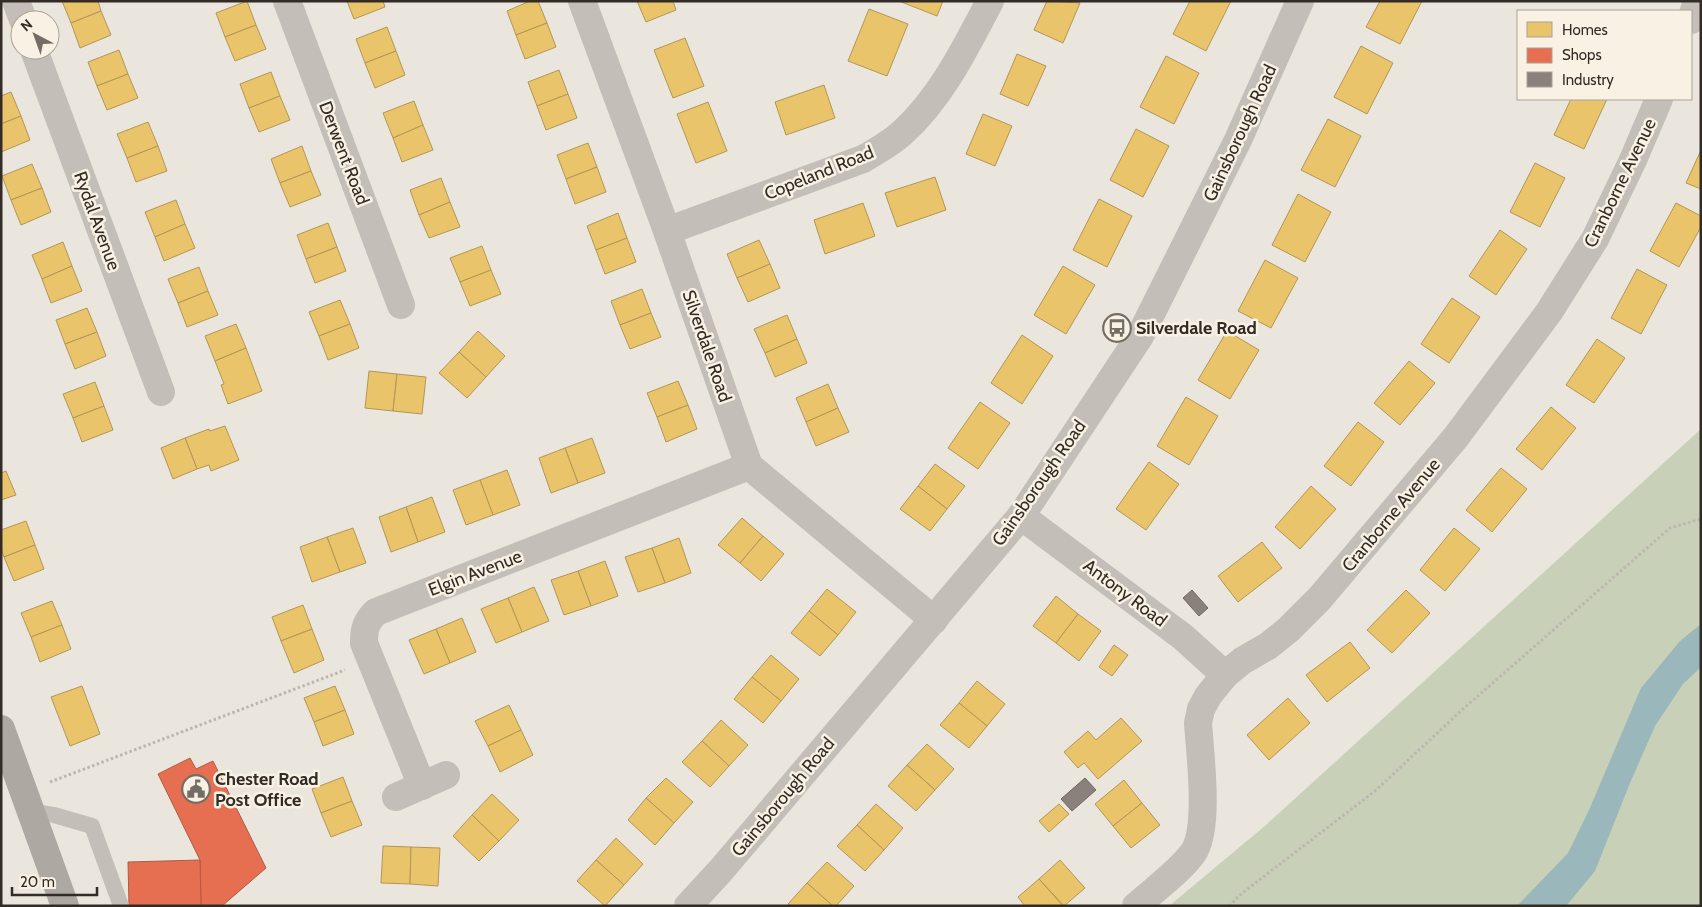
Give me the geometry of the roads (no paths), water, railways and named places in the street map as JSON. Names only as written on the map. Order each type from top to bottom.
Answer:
[{"type":"highway","points":[[1,729],[65,906]]},
{"type":"street","name":"Derwent Road","points":[[287,1],[401,305]]},
{"type":"street","name":"Silverdale Road","points":[[582,1],[749,466]]},
{"type":"street","name":"Copeland Road","points":[[666,231],[863,159],[884,147],[917,118],[944,82],[971,38],[990,1]]},
{"type":"street","name":"Gainsborough Road","points":[[688,906],[722,869],[1021,516],[1140,336],[1238,140],[1300,1]]},
{"type":"street","points":[[1692,17],[1697,1]]},
{"type":"street","name":"Rydal Avenue","points":[[38,60],[161,392]]},
{"type":"street","name":"Cranborne Avenue","points":[[1136,906],[1185,862],[1194,851],[1199,839],[1203,815],[1198,723],[1201,709],[1208,696],[1225,675],[1242,661],[1268,646],[1288,630],[1320,598],[1456,437],[1549,312],[1595,239],[1660,100]]},
{"type":"street","points":[[749,466],[934,620]]},
{"type":"street","name":"Elgin Avenue","points":[[396,797],[434,781],[364,643],[364,630],[368,620],[376,612],[749,466]]},
{"type":"street","name":"Antony Road","points":[[1021,516],[1183,637],[1225,675]]},
{"type":"lane","points":[[28,802],[54,815],[92,826],[122,906]]},
{"type":"water","points":[[1701,624],[1701,667],[1683,684],[1655,726],[1595,871],[1566,906],[1517,906],[1568,853],[1589,810],[1641,688],[1680,641]]},
{"type":"place","name":"Silverdale Road","points":[[1117,328]]},
{"type":"place","name":"Chester Road Post Office","points":[[196,789]]}]
